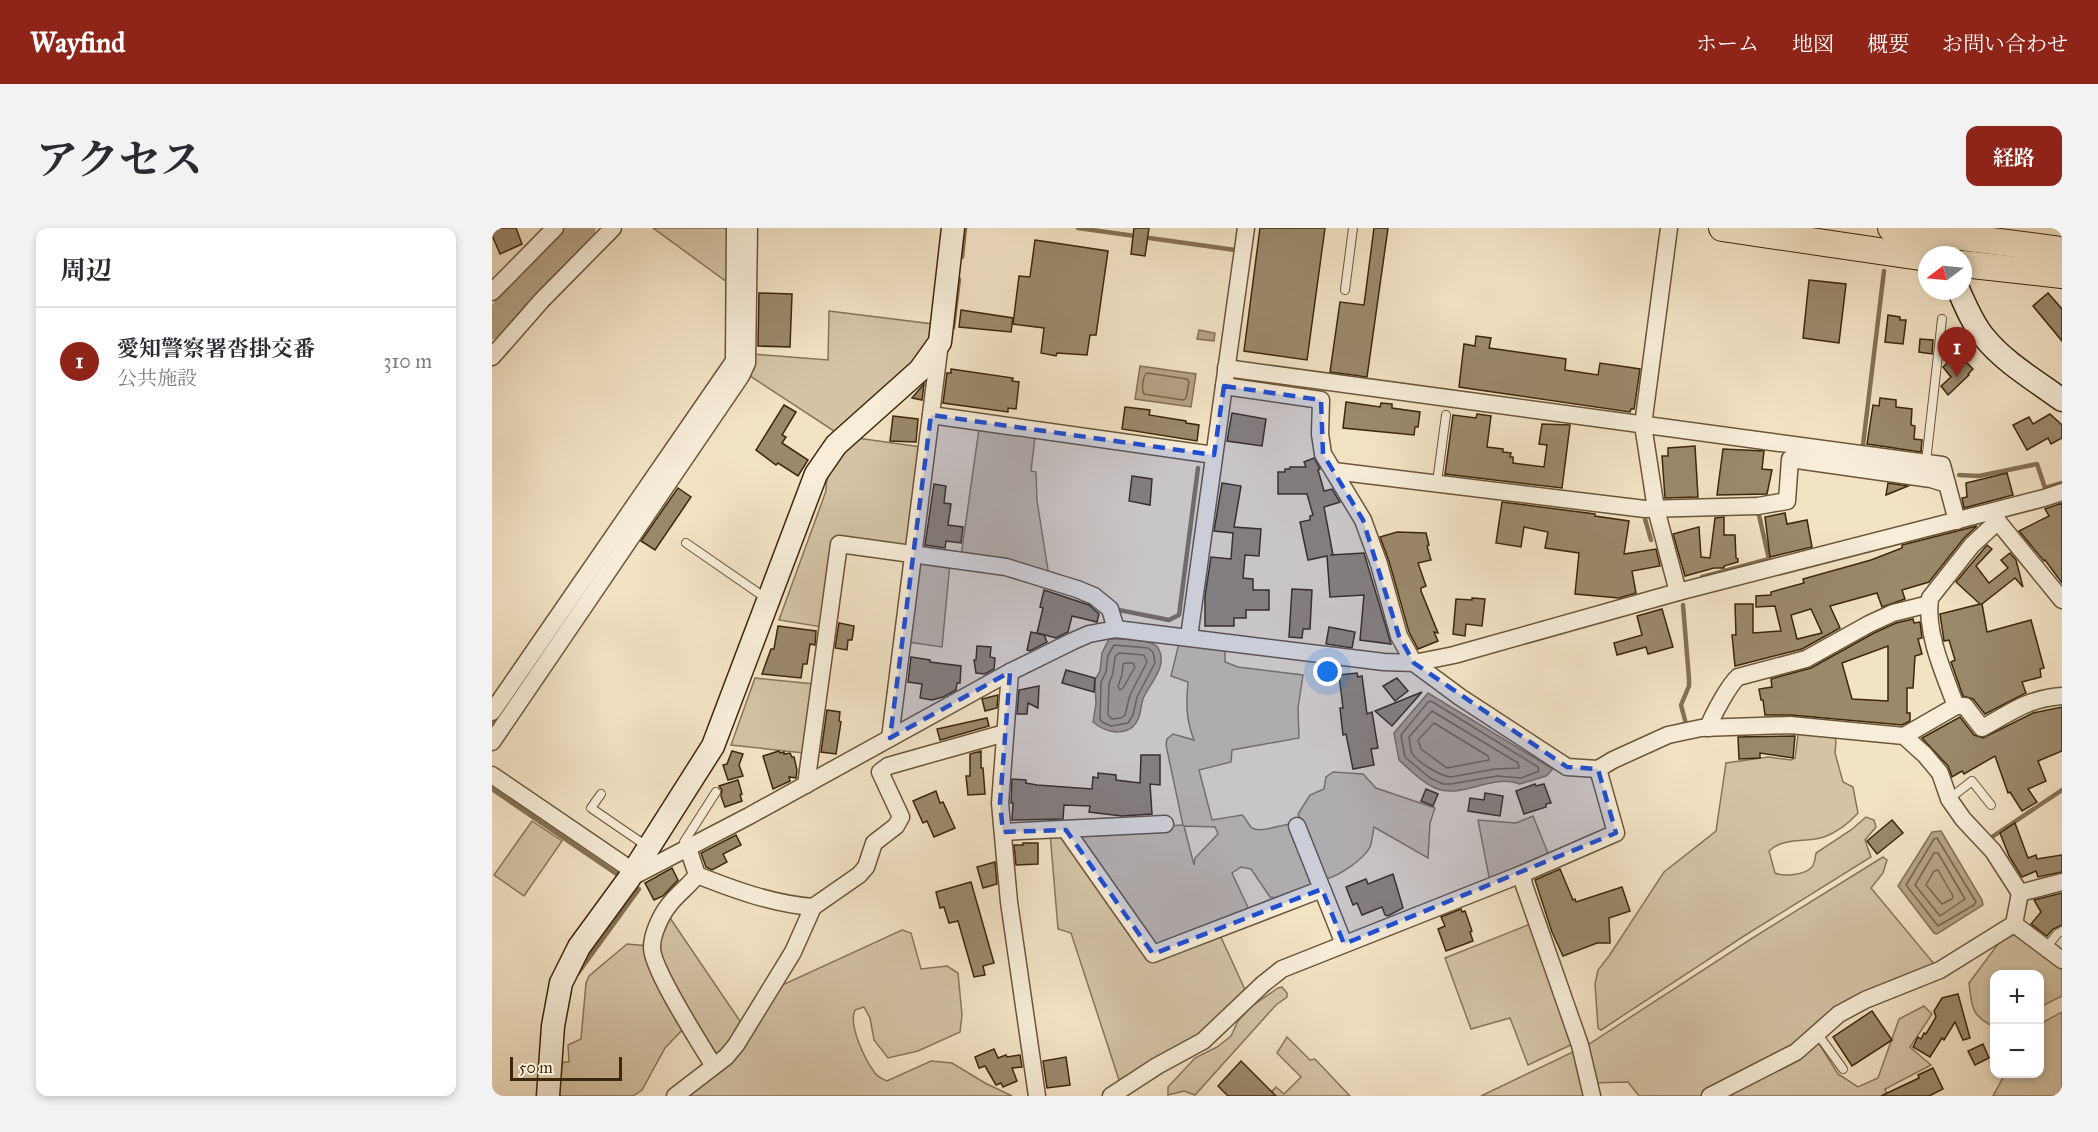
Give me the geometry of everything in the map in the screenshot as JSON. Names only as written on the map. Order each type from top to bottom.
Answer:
[{"type":"main road","points":[[1722,228],[1934,244],[2062,250]]},
{"type":"main road","points":[[1891,228],[1934,244]]},
{"type":"main road","points":[[1972,265],[2062,275]]},
{"type":"street","points":[[492,292],[555,228]]},
{"type":"street","points":[[492,357],[542,300],[613,228]]},
{"type":"street","points":[[492,712],[734,361],[735,228]]},
{"type":"street","points":[[492,742],[741,376],[747,363],[749,228]]},
{"type":"street","points":[[890,738],[953,228]]},
{"type":"street","points":[[1189,637],[1246,228]]},
{"type":"street","points":[[1669,228],[1643,425],[1656,509],[1678,592]]},
{"type":"street","points":[[1963,300],[1983,336],[2002,356],[2062,400]]},
{"type":"street","points":[[548,1096],[554,1026],[561,983],[579,947],[630,876],[713,746],[816,474],[826,457],[837,445],[920,370],[940,342]]},
{"type":"street","points":[[1227,368],[1942,465],[1957,521]]},
{"type":"street","points":[[1224,386],[1321,400],[1320,434],[1323,454],[1363,520],[1379,564],[1399,636],[1414,663],[1460,697],[1567,767],[1598,769],[1668,735],[1708,728],[1790,725],[1904,736],[1956,706],[1965,706],[1982,728],[2024,704],[2042,698],[2062,696]]},
{"type":"street","points":[[931,415],[1214,455]]},
{"type":"street","points":[[1334,471],[1656,509],[1758,506],[1787,501],[1790,459],[1931,479],[1947,484]]},
{"type":"street","points":[[630,876],[806,785],[1010,672],[1089,634],[1116,629],[1384,662],[1414,663],[1454,655],[1678,592],[1957,521],[1994,517],[2062,492]]},
{"type":"street","points":[[1994,517],[2062,600]]},
{"type":"street","points":[[1956,706],[1937,657],[1929,598],[1994,517]]},
{"type":"street","points":[[806,785],[839,544],[1006,567],[1094,596],[1110,609],[1116,629]]},
{"type":"street","points":[[1708,728],[1731,683],[1738,677],[1806,659],[1893,613],[1929,604]]},
{"type":"street","points":[[1010,672],[1000,803],[1009,902],[1037,1096]]},
{"type":"street","points":[[675,1096],[726,1057],[749,1026],[793,952],[813,907],[859,875],[866,867],[874,843],[896,826],[901,816],[880,772],[888,766],[1005,733]]},
{"type":"street","points":[[1710,1096],[1796,1052],[1839,1014],[1865,1000],[1940,970],[2014,924],[2020,893],[1993,851],[1963,819],[1949,799],[1940,773],[1925,755],[1904,736]]},
{"type":"street","points":[[1112,1096],[1157,1066],[1203,1041],[1282,969],[1522,874],[1616,833],[1598,769]]},
{"type":"street","points":[[492,775],[630,876]]},
{"type":"street","points":[[1003,832],[1166,824]]},
{"type":"street","points":[[1297,826],[1344,944]]},
{"type":"street","points":[[1066,830],[1153,954],[1322,889]]},
{"type":"street","points":[[688,848],[698,874],[765,899],[794,906],[813,907]]},
{"type":"street","points":[[698,874],[669,905],[657,928],[652,947],[655,963],[663,979],[713,1065]]},
{"type":"street","points":[[1522,874],[1580,1045],[1592,1096]]},
{"type":"street","points":[[2020,893],[2062,882]]},
{"type":"street","points":[[2014,924],[2062,960]]},
{"type":"lane","points":[[1345,290],[1353,228]]},
{"type":"lane","points":[[1926,462],[1942,319]]},
{"type":"lane","points":[[1437,482],[1446,415]]},
{"type":"lane","points":[[686,543],[767,600]]},
{"type":"lane","points":[[1949,799],[1972,781],[1991,805]]},
{"type":"lane","points":[[688,848],[684,842],[716,792]]},
{"type":"lane","points":[[601,794],[591,808],[648,847]]},
{"type":"lane","points":[[2046,948],[2056,934],[2062,931]]},
{"type":"lane","points":[[1817,1033],[1843,1069]]},
{"type":"highlighted area","points":[[1224,386],[1321,400],[1323,454],[1363,520],[1399,636],[1414,663],[1567,767],[1598,769],[1616,833],[1344,944],[1322,889],[1153,954],[1066,830],[1003,832],[1000,803],[1010,672],[890,738],[931,415],[1214,455]]},
{"type":"shaded area","points":[[653,228],[732,228],[731,285]]},
{"type":"shaded area","points":[[829,311],[933,324],[925,354],[837,433],[750,376],[753,354],[828,360]]},
{"type":"shaded area","points":[[979,429],[1035,437],[1031,471],[1036,472],[1037,501],[1047,575],[961,556]]},
{"type":"shaded area","points":[[857,438],[921,447],[907,549],[833,539],[822,627],[779,620],[826,491],[831,468]]},
{"type":"shaded area","points":[[917,559],[950,563],[942,647],[908,642]]},
{"type":"shaded area","points":[[1179,643],[1225,647],[1225,662],[1238,667],[1303,675],[1298,708],[1299,738],[1232,750],[1231,762],[1199,770],[1212,820],[1242,815],[1251,827],[1259,830],[1290,824],[1316,884],[1279,898],[1270,897],[1251,869],[1241,867],[1232,873],[1251,914],[1157,949],[1073,832],[1183,825],[1166,745],[1167,739],[1173,734],[1194,740],[1187,711],[1188,682],[1171,676]],"holes":[[[1184,826],[1215,827],[1218,834],[1195,858],[1194,865]]]},
{"type":"shaded area","points":[[755,678],[814,684],[804,753],[731,745]]},
{"type":"shaded area","points":[[1800,733],[1834,734],[1835,753],[1843,782],[1853,787],[1858,813],[1829,835],[1817,839],[1788,842],[1769,851],[1775,873],[1784,875],[1809,870],[1814,864],[1816,853],[1866,817],[1874,820],[1876,827],[1865,840],[1871,857],[1744,936],[1601,1030],[1598,1028],[1595,984],[1598,970],[1664,872],[1716,831],[1726,763],[1768,757],[1791,760],[1795,758]]},
{"type":"shaded area","points":[[1333,772],[1363,774],[1376,788],[1435,808],[1430,823],[1428,858],[1374,827],[1367,852],[1344,871],[1326,879],[1298,814],[1310,795],[1324,789],[1326,777]]},
{"type":"shaded area","points":[[1533,816],[1550,858],[1490,882],[1478,820],[1516,823]]},
{"type":"shaded area","points":[[532,821],[562,841],[524,896],[494,875]]},
{"type":"shaded area","points":[[1050,833],[1066,833],[1149,956],[1219,933],[1247,994],[1205,1035],[1121,1086],[1071,933],[1058,929]]},
{"type":"shaded area","points":[[1883,857],[1887,860],[1883,873],[1871,888],[1935,965],[1701,1096],[1639,1096],[1628,1082],[1592,1083],[1586,1046]]},
{"type":"shaded area","points":[[668,915],[744,1027],[717,1059],[659,965],[657,936]]},
{"type":"shaded area","points":[[1533,923],[1575,1043],[1528,1065],[1510,1018],[1471,1029],[1445,958]]},
{"type":"shaded area","points":[[902,930],[911,933],[921,969],[947,966],[958,973],[962,1015],[960,1032],[918,1051],[888,1058],[874,1040],[870,1018],[864,1007],[855,1010],[853,1016],[856,1033],[871,1067],[878,1076],[887,1081],[931,1061],[952,1063],[1012,1096],[683,1096],[780,986]]},
{"type":"shaded area","points":[[2016,932],[2062,966],[2062,996],[2044,1005],[2044,970],[1990,970],[1990,1025],[1981,1019],[1974,1010],[1969,983],[2001,940]]},
{"type":"shaded area","points":[[627,944],[649,946],[687,1025],[665,1048],[642,1090],[633,1096],[558,1096],[562,1064],[569,1062],[568,1045],[581,1039],[586,983],[589,976]]},
{"type":"shaded area","points":[[1282,987],[1287,997],[1276,1005],[1195,1095],[1184,1091],[1168,1095],[1168,1087],[1195,1058],[1217,1047],[1231,1036],[1238,1021],[1252,1006]]},
{"type":"shaded area","points":[[1924,1006],[1932,1014],[1910,1047],[1931,1065],[1885,1089],[1888,1096],[1724,1096],[1818,1042],[1838,1074],[1858,1087],[1878,1078],[1899,1019]]},
{"type":"shaded area","points":[[2062,1012],[2062,1096],[1993,1096],[2003,1078],[2044,1078],[2044,1022]]},
{"type":"shaded area","points":[[1287,1037],[1310,1060],[1315,1059],[1350,1096],[1268,1096],[1276,1087],[1284,1094],[1301,1077],[1277,1053]]},
{"type":"shaded area","points":[[1577,1050],[1589,1096],[1481,1096]]},
{"type":"water","points":[[1199,330],[1215,333],[1214,341],[1197,339]]},
{"type":"water","points":[[1140,366],[1196,374],[1191,407],[1135,399]]},
{"type":"water","points":[[1109,639],[1149,642],[1158,648],[1161,655],[1160,668],[1143,699],[1139,717],[1130,728],[1118,732],[1105,729],[1093,722],[1096,704],[1095,680],[1100,671],[1102,653]]},
{"type":"water","points":[[1428,693],[1553,769],[1546,776],[1520,784],[1490,783],[1451,791],[1430,785],[1399,760],[1394,733]]},
{"type":"water","points":[[1941,831],[1983,905],[1937,934],[1898,886],[1932,832]]},
{"type":"building","points":[[492,228],[516,228],[522,244],[500,254],[492,235]]},
{"type":"building","points":[[1134,228],[1149,228],[1145,256],[1131,254]]},
{"type":"building","points":[[1260,228],[1325,228],[1307,360],[1244,351]]},
{"type":"building","points":[[1374,228],[1388,228],[1367,377],[1330,372],[1340,302],[1364,305]]},
{"type":"building","points":[[1035,240],[1108,251],[1096,335],[1090,335],[1087,355],[1057,353],[1056,356],[1041,353],[1044,328],[1013,324],[1019,276],[1030,277]]},
{"type":"building","points":[[1809,280],[1846,284],[1839,343],[1803,338]]},
{"type":"building","points":[[759,293],[792,294],[790,347],[758,346]]},
{"type":"building","points":[[2048,293],[2062,309],[2062,341],[2033,306]]},
{"type":"building","points":[[961,310],[1013,318],[1011,332],[959,327]]},
{"type":"building","points":[[1888,315],[1906,320],[1903,344],[1885,342]]},
{"type":"building","points":[[1476,336],[1491,338],[1489,348],[1566,359],[1565,370],[1598,375],[1600,363],[1640,369],[1634,409],[1630,412],[1459,387],[1464,344],[1475,346]]},
{"type":"building","points":[[1920,339],[1933,340],[1932,354],[1919,352]]},
{"type":"building","points":[[1954,357],[1960,364],[1964,360],[1973,369],[1948,395],[1941,386],[1951,377],[1943,367]]},
{"type":"building","points":[[951,369],[1013,378],[1012,381],[1019,382],[1016,409],[1008,408],[1008,412],[943,403],[947,373],[951,373]]},
{"type":"building","points":[[924,384],[922,400],[912,398]]},
{"type":"building","points":[[1880,398],[1896,400],[1896,407],[1912,409],[1911,425],[1915,426],[1914,439],[1922,440],[1921,452],[1867,444],[1873,405],[1879,406]]},
{"type":"building","points":[[1346,402],[1380,407],[1381,403],[1392,404],[1392,408],[1420,412],[1418,427],[1415,427],[1414,435],[1343,428]]},
{"type":"building","points":[[784,405],[796,412],[782,435],[786,437],[782,443],[808,460],[798,476],[778,463],[776,465],[756,450]]},
{"type":"building","points":[[1125,407],[1150,410],[1149,415],[1199,425],[1197,441],[1122,429]]},
{"type":"building","points":[[1232,413],[1266,419],[1262,446],[1227,441]]},
{"type":"building","points":[[1477,414],[1491,416],[1487,447],[1503,449],[1503,452],[1511,453],[1513,463],[1544,467],[1547,445],[1539,444],[1542,424],[1570,425],[1562,488],[1445,474],[1453,415],[1476,418]]},
{"type":"building","points":[[2050,414],[2062,425],[2062,438],[2051,444],[2048,438],[2027,450],[2013,425],[2029,417],[2033,424]]},
{"type":"building","points":[[893,416],[918,419],[916,442],[890,441]]},
{"type":"building","points":[[1695,446],[1698,497],[1665,498],[1662,456],[1668,456],[1668,448]]},
{"type":"building","points":[[1723,449],[1764,451],[1762,469],[1772,470],[1767,494],[1717,495]]},
{"type":"building","points":[[1314,458],[1320,469],[1318,470],[1324,491],[1332,489],[1340,502],[1324,507],[1333,555],[1364,553],[1391,644],[1360,640],[1364,595],[1330,597],[1327,556],[1308,560],[1300,522],[1310,520],[1310,516],[1313,515],[1307,494],[1278,494],[1278,472],[1285,472],[1285,469],[1290,469],[1290,467],[1306,467],[1304,462]]},
{"type":"building","points":[[2007,473],[2013,495],[1964,508],[1962,498],[1967,497],[1966,483]]},
{"type":"building","points":[[1132,476],[1152,479],[1150,505],[1129,501]]},
{"type":"building","points":[[1222,483],[1241,486],[1234,527],[1261,529],[1259,556],[1245,555],[1243,578],[1253,579],[1253,590],[1269,590],[1269,610],[1246,610],[1246,618],[1234,618],[1234,626],[1205,626],[1205,596],[1211,557],[1231,559],[1233,533],[1214,531]]},
{"type":"building","points":[[1888,483],[1908,486],[1886,495]]},
{"type":"building","points":[[934,484],[946,486],[944,503],[951,504],[948,525],[963,527],[961,543],[946,541],[945,548],[925,545]]},
{"type":"building","points":[[678,488],[691,497],[655,550],[641,541]]},
{"type":"building","points":[[1502,502],[1595,514],[1595,516],[1629,521],[1624,554],[1656,549],[1660,566],[1632,571],[1636,593],[1619,598],[1575,594],[1579,553],[1545,548],[1548,532],[1524,527],[1521,547],[1496,543]]},
{"type":"building","points":[[2062,503],[2062,583],[2019,531],[2049,516],[2045,509]]},
{"type":"building","points":[[1785,513],[1787,524],[1807,520],[1812,547],[1770,557],[1765,517]]},
{"type":"building","points":[[1724,517],[1724,535],[1735,535],[1738,562],[1724,566],[1724,568],[1714,568],[1685,576],[1673,534],[1699,527],[1701,557],[1710,558],[1715,518]]},
{"type":"building","points":[[1977,526],[1964,538],[1929,582],[1902,590],[1905,599],[1882,607],[1877,593],[1830,606],[1840,628],[1802,649],[1735,666],[1732,635],[1736,635],[1735,604],[1753,604],[1753,633],[1781,631],[1775,606],[1756,607],[1756,596],[1771,595],[1771,592],[1804,583],[1803,579],[1871,560],[1902,548],[1902,545]],"holes":[[[1811,609],[1822,633],[1797,639],[1791,615]]]},
{"type":"building","points":[[1397,532],[1426,533],[1429,545],[1427,546],[1431,560],[1418,563],[1426,586],[1421,588],[1421,591],[1438,633],[1434,632],[1438,641],[1418,649],[1409,632],[1380,537]]},
{"type":"building","points":[[1987,545],[1992,549],[1976,566],[1989,583],[2008,568],[2001,560],[2010,553],[2016,560],[2023,587],[2015,578],[1982,604],[1987,632],[2031,620],[2044,668],[2040,669],[2041,677],[2022,682],[2026,693],[1985,714],[1973,699],[1963,696],[1951,662],[1955,660],[1949,640],[1944,641],[1940,614],[1980,604],[1956,582]]},
{"type":"building","points":[[1292,589],[1312,590],[1310,629],[1303,629],[1302,638],[1289,637]]},
{"type":"building","points":[[1044,590],[1089,605],[1099,614],[1097,622],[1072,616],[1068,632],[1056,638],[1037,633],[1043,608],[1040,607]]},
{"type":"building","points":[[1472,598],[1485,599],[1482,626],[1466,624],[1465,636],[1453,634],[1456,599],[1472,600]]},
{"type":"building","points":[[1662,609],[1673,647],[1648,654],[1646,647],[1617,655],[1614,643],[1642,635],[1637,616]]},
{"type":"building","points":[[1913,619],[1914,623],[1920,622],[1922,638],[1918,639],[1922,654],[1915,656],[1913,688],[1907,688],[1907,713],[1910,713],[1910,721],[1902,725],[1791,715],[1765,715],[1759,689],[1772,687],[1771,679],[1811,668],[1896,623]],"holes":[[[1888,646],[1888,701],[1852,699],[1842,663]]]},
{"type":"building","points":[[839,623],[854,626],[852,640],[848,640],[847,650],[835,648]]},
{"type":"building","points":[[778,626],[816,631],[815,645],[810,644],[807,664],[803,664],[801,678],[762,674],[771,649],[774,649]]},
{"type":"building","points":[[1329,627],[1355,632],[1352,648],[1326,644]]},
{"type":"building","points":[[1031,632],[1044,635],[1047,642],[1030,651],[1027,650]]},
{"type":"building","points":[[977,646],[991,647],[990,657],[995,658],[994,669],[985,674],[976,673],[974,660],[976,660]]},
{"type":"building","points":[[911,657],[961,666],[960,683],[957,683],[956,690],[932,700],[920,698],[922,684],[908,682]]},
{"type":"building","points":[[1066,670],[1095,678],[1094,692],[1062,683]]},
{"type":"building","points":[[1357,673],[1358,677],[1362,676],[1367,714],[1372,712],[1378,748],[1371,749],[1374,765],[1353,769],[1346,734],[1343,735],[1339,675]]},
{"type":"building","points":[[1397,678],[1408,691],[1395,701],[1383,686]]},
{"type":"building","points":[[1039,686],[1038,708],[1028,703],[1027,714],[1017,714],[1019,690]]},
{"type":"building","points":[[1422,692],[1392,726],[1375,711]]},
{"type":"building","points":[[998,695],[997,708],[985,711],[982,699]]},
{"type":"building","points":[[2062,707],[2062,751],[2038,761],[2046,781],[2028,789],[2037,802],[2022,811],[2010,792],[2008,793],[1995,756],[1964,774],[1962,771],[1952,777],[1948,766],[1922,738],[1960,717],[1974,735],[1983,738],[2033,713]]},
{"type":"building","points":[[827,710],[840,712],[839,721],[841,722],[836,754],[821,752]]},
{"type":"building","points":[[987,718],[989,726],[940,740],[937,729]]},
{"type":"building","points":[[1795,736],[1793,758],[1760,753],[1760,758],[1739,759],[1738,737]]},
{"type":"building","points":[[732,751],[743,754],[739,765],[743,776],[728,780],[723,765],[727,764]]},
{"type":"building","points":[[779,751],[784,754],[790,753],[794,757],[796,778],[789,777],[790,781],[773,789],[763,756]]},
{"type":"building","points":[[981,751],[985,794],[968,795],[966,776],[970,776],[970,754]]},
{"type":"building","points":[[1141,755],[1160,755],[1160,785],[1150,784],[1152,814],[1122,816],[1089,812],[1090,806],[1064,805],[1063,819],[1012,820],[1012,779],[1026,780],[1026,783],[1037,785],[1092,789],[1093,777],[1098,778],[1098,773],[1116,775],[1116,780],[1140,783]]},
{"type":"building","points":[[738,780],[742,801],[725,807],[719,786]]},
{"type":"building","points":[[1535,784],[1536,786],[1544,784],[1551,803],[1546,804],[1546,807],[1524,814],[1516,791]]},
{"type":"building","points":[[1426,789],[1438,794],[1433,806],[1421,801]]},
{"type":"building","points":[[936,791],[940,803],[943,802],[955,828],[934,837],[927,821],[923,823],[913,801]]},
{"type":"building","points":[[1485,793],[1503,796],[1500,816],[1468,811],[1470,798],[1484,800]]},
{"type":"building","points":[[1892,820],[1903,833],[1877,854],[1867,841]]},
{"type":"building","points":[[2015,823],[2028,858],[2036,855],[2037,859],[2062,855],[2062,872],[2038,877],[2036,871],[2022,877],[2009,856],[2000,833]]},
{"type":"building","points":[[736,835],[741,845],[723,854],[727,862],[712,870],[706,867],[701,853]]},
{"type":"building","points":[[1023,843],[1038,843],[1038,864],[1016,865],[1014,845],[1023,845]]},
{"type":"building","points":[[995,862],[997,884],[983,888],[977,867]]},
{"type":"building","points":[[672,868],[678,880],[663,896],[654,900],[645,883]]},
{"type":"building","points":[[1560,869],[1573,900],[1575,899],[1576,902],[1622,887],[1630,911],[1609,918],[1610,943],[1597,943],[1563,956],[1552,932],[1535,880]]},
{"type":"building","points":[[1393,874],[1403,908],[1388,916],[1385,915],[1382,907],[1362,915],[1357,903],[1353,905],[1346,887],[1366,879],[1368,884]]},
{"type":"building","points":[[971,882],[994,963],[983,966],[985,975],[974,977],[958,921],[949,923],[944,907],[940,908],[936,892]]},
{"type":"building","points":[[2062,893],[2062,925],[2053,929],[2047,936],[2031,924],[2041,912],[2034,900]]},
{"type":"building","points":[[1461,909],[1462,912],[1465,911],[1473,941],[1446,951],[1438,929],[1445,926],[1441,917]]},
{"type":"building","points":[[1958,994],[1970,1038],[1963,1040],[1955,1022],[1930,1057],[1913,1047],[1918,1037],[1921,1039],[1924,1033],[1926,1034],[1936,1017],[1934,1011],[1942,998]]},
{"type":"building","points":[[1872,1011],[1892,1040],[1852,1066],[1833,1037]]},
{"type":"building","points":[[1983,1044],[1989,1058],[1975,1065],[1968,1051]]},
{"type":"building","points":[[994,1049],[998,1058],[1006,1055],[1007,1057],[1020,1055],[1022,1067],[1012,1068],[1017,1081],[1003,1087],[1001,1083],[996,1085],[985,1066],[979,1068],[975,1057]]},
{"type":"building","points":[[1066,1057],[1070,1085],[1047,1088],[1043,1061]]},
{"type":"building","points":[[1241,1061],[1276,1096],[1228,1096],[1218,1086]]},
{"type":"building","points":[[1933,1068],[1943,1089],[1929,1096],[1881,1096],[1919,1078],[1918,1075]]},
{"type":"waterway","points":[[492,326],[526,285],[582,228]]},
{"type":"waterway","points":[[962,257],[965,228]]},
{"type":"waterway","points":[[1078,228],[1235,250]]},
{"type":"waterway","points":[[1863,445],[1884,271]]},
{"type":"waterway","points":[[953,328],[959,279]]},
{"type":"waterway","points":[[1959,475],[1979,476],[2037,464],[2045,488],[2062,483]]},
{"type":"waterway","points":[[1119,610],[1169,620],[1179,615],[1198,468]]},
{"type":"waterway","points":[[1702,577],[1769,559],[1758,511]]},
{"type":"waterway","points":[[1645,519],[1651,540]]},
{"type":"waterway","points":[[1680,725],[1686,724],[1681,705],[1689,686],[1683,605]]},
{"type":"waterway","points":[[492,726],[501,714]]},
{"type":"waterway","points":[[492,789],[618,875]]},
{"type":"waterway","points":[[1992,837],[2062,790]]},
{"type":"waterway","points":[[578,973],[639,889]]},
{"type":"place","name":"愛知警察署沓掛交番","points":[[1957,377]]}]
